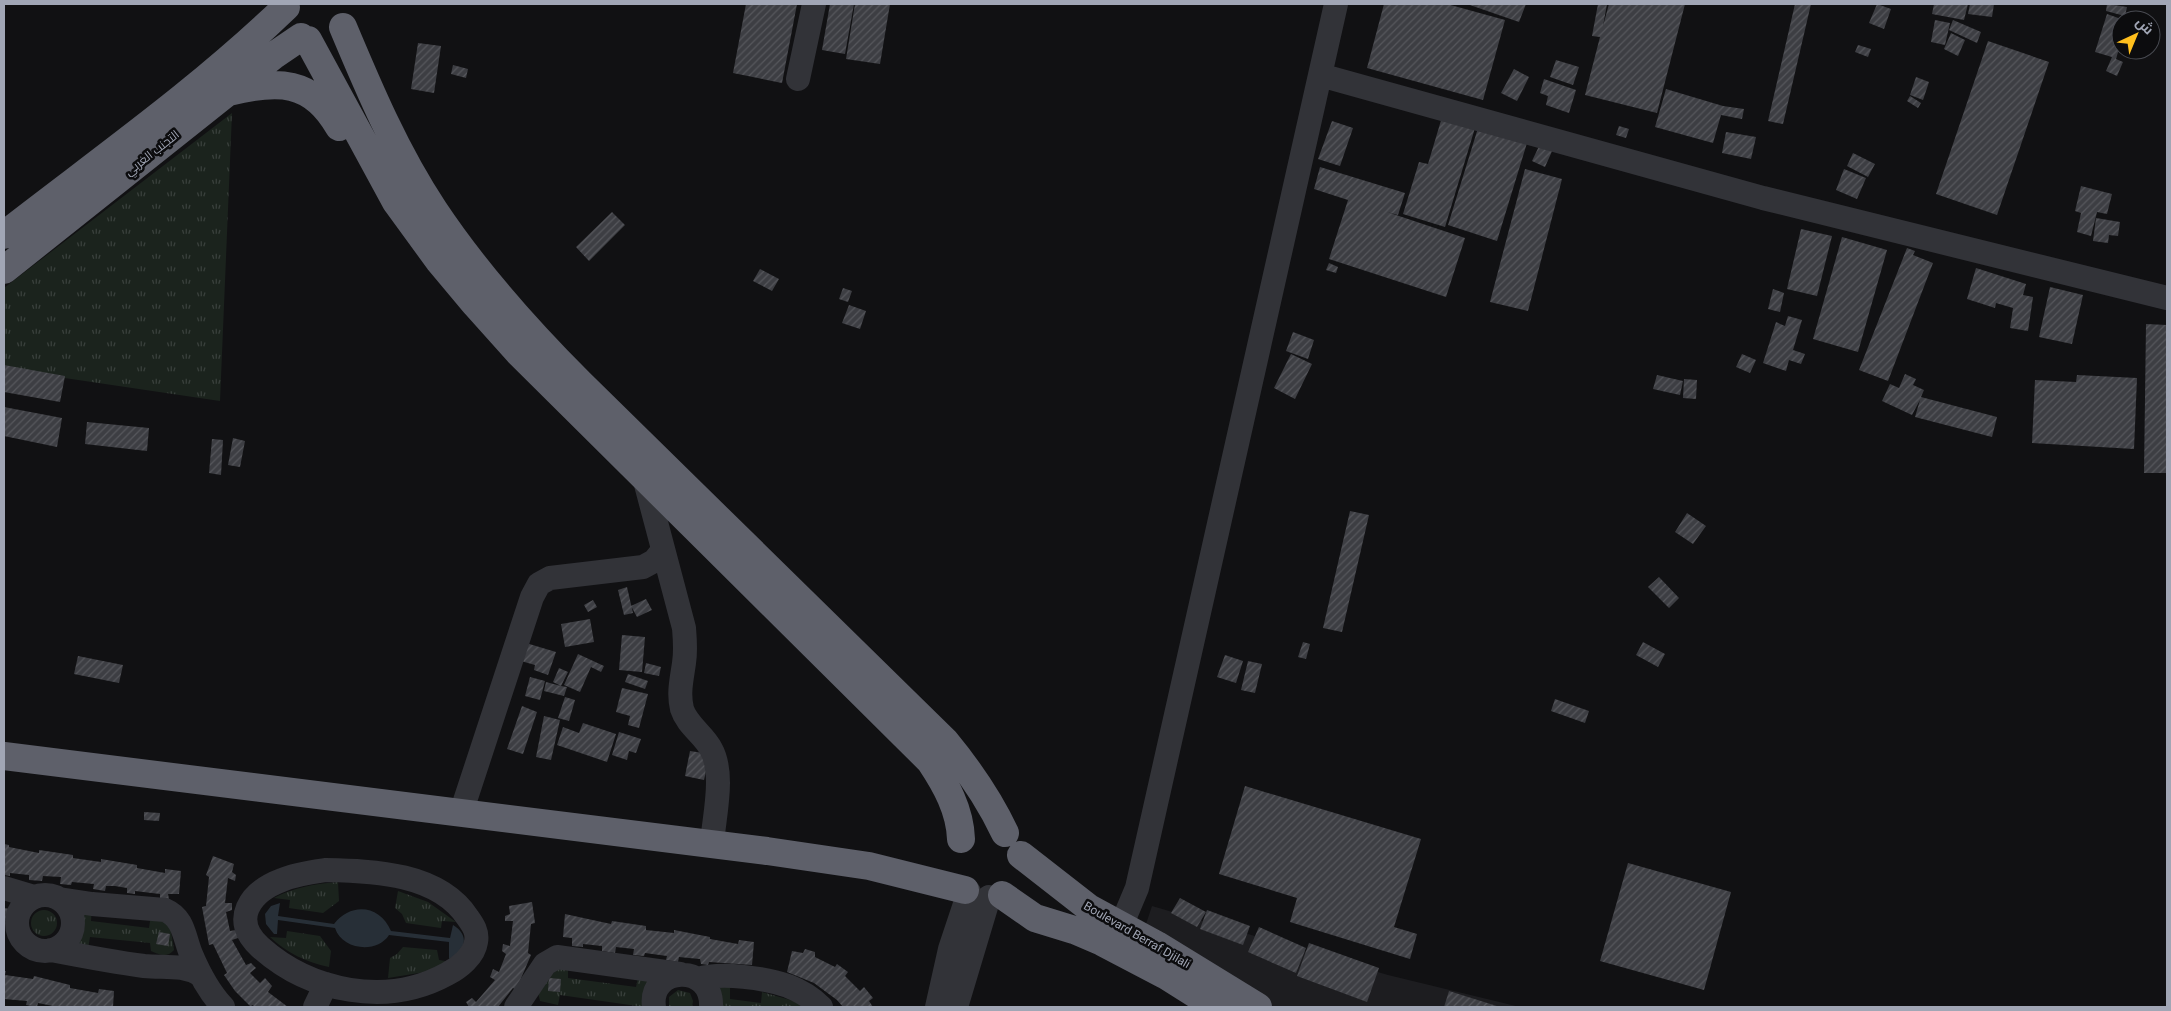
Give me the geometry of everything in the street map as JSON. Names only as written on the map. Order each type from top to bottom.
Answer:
[{"type":"highway","points":[[280,5],[292,29],[304,38],[396,202],[439,261],[518,352],[930,761],[948,790],[961,827],[961,839],[953,856],[952,866],[954,875],[981,894]]},
{"type":"highway","name":"التجنب الغربي","points":[[4,235],[146,126],[249,43],[280,5]]},
{"type":"highway","points":[[304,38],[318,41],[336,34],[344,15]]},
{"type":"highway","points":[[344,15],[364,79],[405,162],[438,215],[495,292],[580,383],[945,741],[965,764],[982,790],[1005,833]]},
{"type":"highway","name":"التجنب الغربي","points":[[4,270],[273,56],[304,38]]},
{"type":"highway","points":[[229,92],[278,84],[305,90],[316,98],[337,124],[374,190],[398,227],[440,282],[474,319],[518,352]]},
{"type":"highway","points":[[4,756],[712,844],[869,866],[981,894],[1016,883],[1020,874],[1021,855],[1012,838],[996,829],[977,829],[961,839]]},
{"type":"highway","name":"Boulevard Berraf Djilali","points":[[1021,855],[1072,896],[1258,1007]]},
{"type":"highway","name":"Boulevard Berraf Djilali","points":[[981,894],[1035,918],[1074,930],[1102,942],[1165,975],[1216,1007]]},
{"type":"street","points":[[798,79],[814,4]]},
{"type":"street","points":[[1121,926],[1137,888],[1336,4]]},
{"type":"street","points":[[1320,75],[1763,198],[2167,298]]},
{"type":"street","points":[[644,477],[684,628],[686,647],[680,685],[682,709],[688,720],[712,750],[718,773],[712,844]]},
{"type":"street","points":[[461,813],[532,597],[539,584],[550,578],[644,567],[654,561],[663,550]]},
{"type":"street","points":[[326,870],[391,874],[418,882],[445,895],[464,911],[476,930],[476,942],[470,956],[453,971],[430,984],[392,999],[326,984],[275,960],[250,937],[244,925],[246,912],[254,898],[282,880],[326,870]]},
{"type":"street","points":[[4,888],[34,897]]},
{"type":"street","points":[[956,1007],[950,949],[981,894]]},
{"type":"street","points":[[201,975],[180,967],[145,966],[35,949],[28,945],[18,932],[17,924],[21,908],[34,897],[42,895],[92,904],[171,912],[182,925],[191,954],[201,975],[216,1000],[223,1007]]},
{"type":"street","points":[[51,950],[67,940],[71,931],[72,922],[66,905],[59,899]]},
{"type":"street","points":[[4,947],[17,948],[28,945]]},
{"type":"street","points":[[516,1007],[545,964],[557,957],[689,977],[709,992],[711,1007]]},
{"type":"street","points":[[654,1007],[658,986],[671,976],[719,975],[781,984],[802,992],[821,1007]]},
{"type":"street","points":[[937,1007],[954,981]]},
{"type":"street","points":[[315,1007],[326,984]]},
{"type":"shaded area","points":[[280,903],[278,916],[334,924],[349,912],[365,910],[380,916],[391,931],[450,938],[453,925],[462,933],[464,943],[459,952],[449,959],[449,942],[389,935],[384,941],[376,945],[360,947],[345,941],[335,928],[278,920],[277,934],[274,934],[266,924],[265,914],[271,906]]},
{"type":"shaded area","points":[[1152,906],[1388,975],[1520,1007],[1274,1007],[1146,924]]},
{"type":"green space","points":[[232,113],[220,401],[4,369],[4,288]]},
{"type":"green space","points":[[338,882],[339,901],[323,913],[289,908],[290,900],[274,898],[289,891],[305,887]]},
{"type":"green space","points":[[398,891],[428,902],[456,922],[442,921],[441,928],[406,923],[402,914],[395,908]]},
{"type":"green space","points":[[92,907],[91,921],[149,928],[151,915],[170,925],[174,950],[169,954],[163,955],[151,951],[150,943],[90,937],[88,949],[74,945],[81,928],[79,910]]},
{"type":"green space","points":[[44,910],[53,914],[57,923],[53,932],[44,936],[35,932],[31,923],[35,914]]},
{"type":"green space","points":[[287,931],[320,936],[331,951],[329,967],[297,956],[283,948],[270,937],[286,938]]},
{"type":"green space","points":[[403,947],[437,950],[439,960],[451,962],[425,972],[388,978],[390,958]]},
{"type":"green space","points":[[568,968],[568,978],[636,987],[638,978],[652,979],[644,1007],[560,995],[558,1005],[540,1001],[538,992],[552,970]]},
{"type":"green space","points":[[714,986],[730,987],[730,999],[761,1003],[762,992],[794,1001],[805,1007],[718,1007]]},
{"type":"green space","points":[[678,990],[690,993],[693,1001],[692,1007],[669,1007],[669,997]]},
{"type":"building","points":[[746,4],[797,4],[782,83],[733,73]]},
{"type":"building","points":[[830,4],[854,4],[845,54],[822,50]]},
{"type":"building","points":[[855,4],[890,4],[880,64],[846,59]]},
{"type":"building","points":[[1384,4],[1447,4],[1505,20],[1483,100],[1367,68]]},
{"type":"building","points":[[1467,4],[1526,4],[1519,22]]},
{"type":"building","points":[[1598,4],[1607,4],[1603,26],[1609,4],[1685,4],[1657,113],[1585,95],[1600,37],[1592,36]]},
{"type":"building","points":[[1795,4],[1811,4],[1783,124],[1768,121]]},
{"type":"building","points":[[1877,4],[1891,9],[1884,29],[1869,23]]},
{"type":"building","points":[[1934,4],[1968,4],[1964,20],[1932,14]]},
{"type":"building","points":[[1970,4],[1994,4],[1992,17],[1968,14]]},
{"type":"building","points":[[2107,4],[2127,7],[2126,10],[2111,10],[2111,12],[2106,11]]},
{"type":"building","points":[[2107,14],[2111,15],[2111,57],[2095,52]]},
{"type":"building","points":[[1935,20],[1950,23],[1945,45],[1931,42]]},
{"type":"building","points":[[1953,20],[1981,32],[1977,43],[1949,30]]},
{"type":"building","points":[[1951,33],[1965,40],[1958,56],[1944,49]]},
{"type":"building","points":[[1988,41],[2049,62],[1997,215],[1936,194]]},
{"type":"building","points":[[418,43],[441,46],[434,93],[411,89]]},
{"type":"building","points":[[1858,45],[1871,49],[1868,57],[1855,52]]},
{"type":"building","points":[[2111,59],[2123,62],[2117,76],[2106,71]]},
{"type":"building","points":[[1556,60],[1579,67],[1573,85],[1550,77]]},
{"type":"building","points":[[453,65],[468,69],[466,78],[451,74]]},
{"type":"building","points":[[1514,69],[1529,77],[1517,101],[1501,93]]},
{"type":"building","points":[[1916,77],[1929,82],[1923,100],[1910,95]]},
{"type":"building","points":[[1544,79],[1576,90],[1569,113],[1546,105],[1548,96],[1540,93]]},
{"type":"building","points":[[1666,89],[1723,106],[1744,109],[1742,119],[1721,115],[1713,143],[1655,127]]},
{"type":"building","points":[[1910,96],[1921,103],[1918,108],[1907,101]]},
{"type":"building","points":[[1445,107],[1478,118],[1445,227],[1403,214],[1419,162],[1428,164]]},
{"type":"building","points":[[1332,121],[1353,128],[1340,166],[1318,159]]},
{"type":"building","points":[[1619,126],[1629,129],[1626,138],[1616,135]]},
{"type":"building","points":[[1478,128],[1527,143],[1497,241],[1448,225]]},
{"type":"building","points":[[1726,132],[1756,137],[1751,159],[1722,153]]},
{"type":"building","points":[[1540,144],[1553,149],[1545,167],[1532,161]]},
{"type":"building","points":[[1853,153],[1875,164],[1868,177],[1847,166]]},
{"type":"building","points":[[1320,167],[1405,193],[1398,215],[1387,212],[1465,238],[1446,297],[1329,259],[1348,200],[1314,189]]},
{"type":"building","points":[[1525,169],[1562,179],[1528,311],[1490,302]]},
{"type":"building","points":[[1844,169],[1866,178],[1857,199],[1836,190]]},
{"type":"building","points":[[2081,186],[2112,194],[2107,214],[2097,212],[2091,236],[2077,232],[2081,213],[2075,211]]},
{"type":"building","points":[[612,212],[625,225],[589,261],[576,247]]},
{"type":"building","points":[[2096,218],[2120,222],[2118,236],[2109,235],[2108,243],[2093,241]]},
{"type":"building","points":[[1801,229],[1832,236],[1817,296],[1787,289]]},
{"type":"building","points":[[1842,237],[1887,250],[1858,352],[1813,339]]},
{"type":"building","points":[[1907,248],[1915,251],[1913,255],[1933,263],[1888,381],[1859,370]]},
{"type":"building","points":[[1329,263],[1338,267],[1336,273],[1326,270]]},
{"type":"building","points":[[1976,268],[2026,284],[2023,295],[2033,297],[2028,331],[2010,328],[2013,308],[1996,303],[1995,308],[1967,299]]},
{"type":"building","points":[[760,269],[779,279],[772,291],[753,281]]},
{"type":"building","points":[[2050,287],[2083,295],[2072,344],[2039,337]]},
{"type":"building","points":[[843,288],[852,291],[848,302],[839,299]]},
{"type":"building","points":[[1773,289],[1784,293],[1780,312],[1768,309]]},
{"type":"building","points":[[849,305],[866,311],[860,329],[842,323]]},
{"type":"building","points":[[1788,316],[1802,320],[1793,350],[1805,354],[1801,364],[1789,360],[1786,371],[1763,363],[1776,322],[1785,326]]},
{"type":"building","points":[[2146,324],[2167,325],[2167,473],[2144,473]]},
{"type":"building","points":[[1293,332],[1314,340],[1308,359],[1286,351]]},
{"type":"building","points":[[1291,354],[1312,364],[1295,399],[1274,388]]},
{"type":"building","points":[[1742,354],[1756,360],[1750,373],[1736,367]]},
{"type":"building","points":[[4,365],[65,376],[60,402],[4,392]]},
{"type":"building","points":[[1905,374],[1916,379],[1913,385],[1924,390],[1921,397],[1997,417],[1992,437],[1915,417],[1920,400],[1912,415],[1882,401],[1890,384],[1899,388]]},
{"type":"building","points":[[1657,375],[1683,381],[1680,395],[1653,389]]},
{"type":"building","points":[[2077,375],[2137,378],[2134,449],[2032,443],[2035,380],[2076,382]]},
{"type":"building","points":[[1684,379],[1697,380],[1696,399],[1683,398]]},
{"type":"building","points":[[4,407],[62,418],[57,447],[4,436]]},
{"type":"building","points":[[87,422],[149,428],[147,451],[85,444]]},
{"type":"building","points":[[233,438],[245,441],[240,467],[228,465]]},
{"type":"building","points":[[212,439],[223,440],[221,475],[209,473]]},
{"type":"building","points":[[1350,511],[1369,515],[1342,632],[1323,628]]},
{"type":"building","points":[[1687,513],[1706,526],[1693,544],[1675,532]]},
{"type":"building","points":[[1659,577],[1679,598],[1669,608],[1648,587]]},
{"type":"building","points":[[627,587],[633,613],[624,615],[618,590]]},
{"type":"building","points":[[646,599],[652,610],[637,617],[631,606]]},
{"type":"building","points":[[593,600],[597,607],[588,612],[584,605]]},
{"type":"building","points":[[590,619],[594,642],[565,647],[561,624]]},
{"type":"building","points":[[622,635],[645,637],[642,672],[619,670]]},
{"type":"building","points":[[1303,642],[1310,644],[1306,659],[1298,657]]},
{"type":"building","points":[[1643,642],[1665,654],[1658,667],[1636,655]]},
{"type":"building","points":[[526,643],[556,652],[548,675],[534,670],[535,665],[521,661]]},
{"type":"building","points":[[578,654],[604,666],[601,672],[591,667],[580,692],[564,685]]},
{"type":"building","points":[[1225,655],[1243,661],[1236,683],[1217,677]]},
{"type":"building","points":[[78,656],[123,665],[119,683],[74,674]]},
{"type":"building","points":[[1248,661],[1262,664],[1255,693],[1241,690]]},
{"type":"building","points":[[646,663],[661,667],[659,676],[644,673]]},
{"type":"building","points":[[559,668],[568,672],[561,686],[553,682]]},
{"type":"building","points":[[628,674],[648,681],[645,689],[625,682]]},
{"type":"building","points":[[530,677],[545,681],[540,700],[525,696]]},
{"type":"building","points":[[546,682],[567,687],[564,696],[544,691]]},
{"type":"building","points":[[622,688],[648,694],[639,728],[628,725],[630,716],[616,712]]},
{"type":"building","points":[[565,697],[575,700],[569,721],[558,718]]},
{"type":"building","points":[[1555,699],[1589,711],[1585,723],[1551,711]]},
{"type":"building","points":[[522,706],[537,712],[523,754],[507,749]]},
{"type":"building","points":[[544,716],[560,720],[551,760],[536,757]]},
{"type":"building","points":[[583,723],[616,734],[607,762],[557,745],[563,727],[579,733]]},
{"type":"building","points":[[619,732],[641,739],[636,753],[629,751],[627,760],[612,755]]},
{"type":"building","points":[[690,751],[710,754],[704,780],[685,776]]},
{"type":"building","points":[[1245,786],[1421,839],[1394,927],[1417,934],[1410,959],[1290,922],[1297,898],[1219,874]]},
{"type":"building","points":[[144,812],[160,813],[159,821],[144,820]]},
{"type":"building","points":[[4,844],[9,845],[9,847],[39,853],[39,850],[73,855],[73,858],[101,862],[101,859],[137,865],[137,868],[165,873],[165,869],[181,871],[179,894],[168,894],[169,899],[160,898],[160,894],[135,891],[135,894],[127,893],[127,888],[115,886],[106,886],[105,891],[93,889],[94,884],[72,882],[71,885],[60,884],[61,877],[43,876],[42,881],[29,880],[29,875],[10,873],[10,876],[4,875]]},
{"type":"building","points":[[213,856],[234,864],[232,872],[236,875],[235,881],[228,878],[225,903],[232,903],[232,910],[226,912],[230,931],[236,930],[238,938],[232,940],[246,965],[251,963],[256,968],[250,973],[260,983],[265,978],[272,986],[268,992],[288,1007],[256,1007],[252,1005],[251,1007],[235,991],[224,975],[227,973],[213,944],[209,945],[202,907],[206,906],[209,877],[206,875]]},
{"type":"building","points":[[1628,863],[1731,892],[1704,990],[1600,961]]},
{"type":"building","points":[[1180,898],[1206,912],[1197,927],[1171,913]]},
{"type":"building","points":[[532,902],[535,923],[531,924],[528,953],[531,955],[516,990],[513,988],[498,1007],[469,1007],[466,1002],[472,998],[476,1002],[495,980],[490,977],[493,969],[499,972],[506,954],[502,951],[503,944],[510,946],[513,921],[505,921],[505,916],[510,914],[509,906]]},
{"type":"building","points":[[4,908],[10,909],[8,922],[4,921]]},
{"type":"building","points":[[1207,910],[1250,926],[1243,945],[1200,929]]},
{"type":"building","points":[[565,914],[611,924],[612,921],[646,926],[646,930],[674,933],[674,930],[738,944],[739,940],[754,942],[752,965],[709,962],[708,965],[701,964],[700,959],[679,957],[678,962],[666,960],[667,956],[645,953],[644,956],[633,955],[634,949],[616,947],[615,953],[602,951],[602,946],[583,944],[583,947],[572,946],[572,938],[563,937]]},
{"type":"building","points":[[1259,927],[1306,948],[1296,973],[1248,952]]},
{"type":"building","points":[[159,932],[170,934],[168,946],[156,944]]},
{"type":"building","points":[[1309,943],[1379,968],[1367,1002],[1297,976]]},
{"type":"building","points":[[805,949],[815,952],[815,957],[835,967],[837,964],[848,972],[845,976],[860,991],[864,987],[873,998],[869,1001],[873,1007],[843,1007],[837,1000],[814,983],[787,972],[792,951],[803,953]]},
{"type":"building","points":[[4,971],[6,971],[5,975],[33,979],[34,976],[70,985],[70,988],[98,993],[99,989],[114,991],[113,1007],[58,1007],[38,1003],[37,1007],[26,1005],[27,1001],[4,999]]},
{"type":"building","points":[[549,978],[561,979],[560,992],[548,991]]},
{"type":"building","points":[[1449,991],[1500,1007],[1444,1007]]}]
